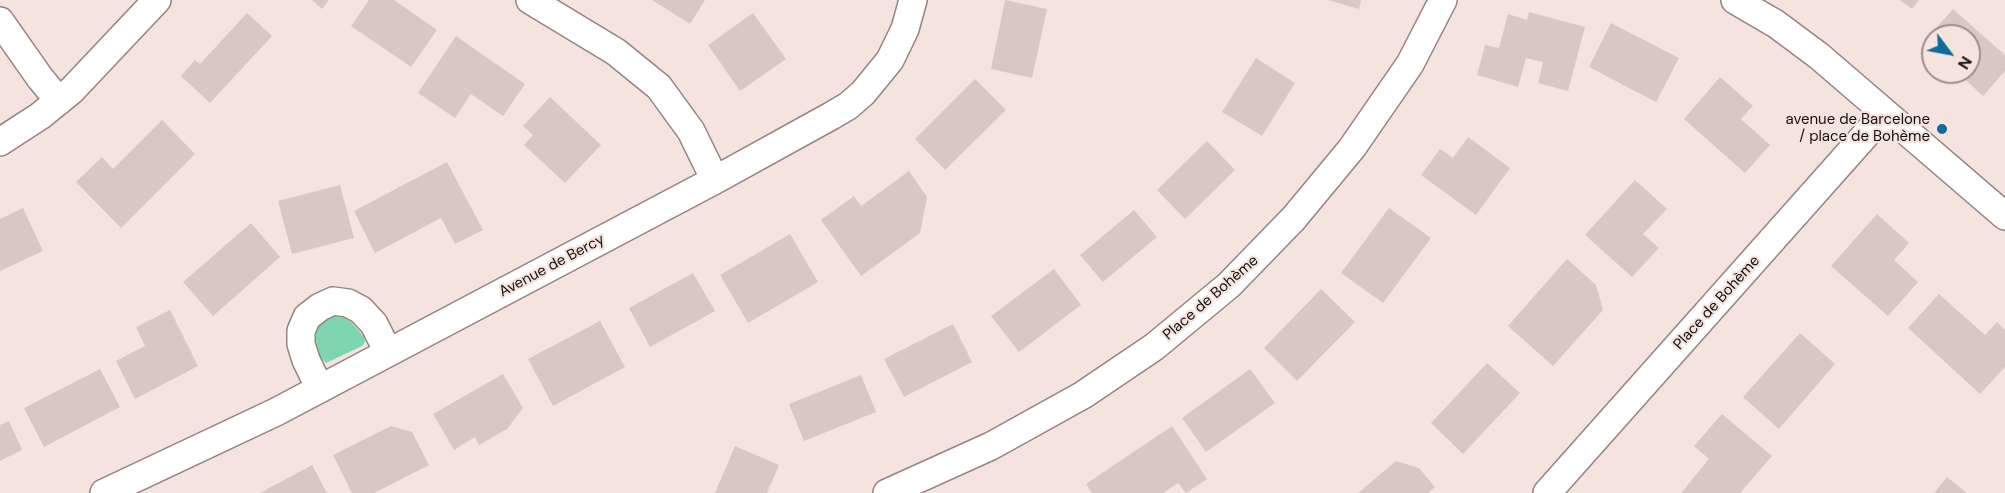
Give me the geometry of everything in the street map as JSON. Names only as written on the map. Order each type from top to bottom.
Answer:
[{"type":"street","points":[[0,142],[59,101],[105,57],[157,0]]},
{"type":"street","points":[[530,0],[630,62],[659,87],[691,131],[715,180]]},
{"type":"street","name":"Avenue de Bercy","points":[[104,493],[276,412],[715,180],[848,106],[877,78],[899,45],[914,0]]},
{"type":"street","name":"Place de Bohème","points":[[887,493],[991,446],[1073,400],[1154,347],[1229,285],[1294,218],[1352,148],[1410,64],[1443,0]]},
{"type":"street","points":[[1735,0],[1793,37],[2005,216]]},
{"type":"street","points":[[0,21],[59,101]]},
{"type":"street","name":"Place de Bohème","points":[[1547,493],[1885,113]]},
{"type":"street","points":[[320,389],[301,344],[301,331],[308,317],[320,307],[333,301],[348,303],[361,310],[375,324],[388,352]]},
{"type":"green space","points":[[343,317],[351,322],[364,337],[365,342],[362,346],[326,363],[319,356],[315,334],[319,324],[326,318]]},
{"type":"building","points":[[312,0],[329,0],[322,9]]},
{"type":"building","points":[[369,0],[394,0],[437,30],[411,67],[351,26]]},
{"type":"building","points":[[652,0],[705,0],[690,24]]},
{"type":"building","points":[[1005,0],[1047,9],[1032,78],[991,69]]},
{"type":"building","points":[[1328,0],[1361,0],[1359,9]]},
{"type":"building","points":[[1900,0],[1919,0],[1912,9]]},
{"type":"building","points":[[1953,9],[1970,24],[1940,24]]},
{"type":"building","points":[[1529,12],[1585,27],[1568,91],[1538,83],[1543,62],[1526,58],[1518,87],[1477,75],[1485,45],[1499,48],[1508,14],[1527,20]]},
{"type":"building","points":[[247,13],[272,36],[210,103],[181,76],[195,60],[200,64]]},
{"type":"building","points":[[753,13],[786,59],[740,91],[708,45]]},
{"type":"building","points":[[1611,23],[1679,58],[1656,102],[1589,67]]},
{"type":"building","points":[[1981,34],[2005,55],[2005,71],[1983,96],[1970,84],[1981,84]]},
{"type":"building","points":[[456,36],[525,84],[503,116],[471,94],[455,118],[418,93]]},
{"type":"building","points":[[1256,58],[1295,83],[1262,136],[1222,112]]},
{"type":"building","points":[[1720,77],[1753,106],[1741,119],[1770,145],[1745,173],[1684,119]]},
{"type":"building","points":[[975,79],[1006,110],[945,170],[915,139]]},
{"type":"building","points":[[550,97],[601,145],[565,183],[524,145],[533,135],[523,126]]},
{"type":"building","points":[[162,120],[195,154],[121,228],[76,182],[102,157],[113,169]]},
{"type":"building","points":[[1468,137],[1510,168],[1476,215],[1421,175],[1440,149],[1453,158]]},
{"type":"building","points":[[1207,141],[1235,170],[1185,219],[1157,190]]},
{"type":"building","points":[[447,162],[483,230],[455,244],[441,218],[375,253],[354,211]]},
{"type":"building","points":[[909,171],[927,197],[920,233],[861,276],[821,220],[854,196],[861,206]]},
{"type":"building","points":[[1635,180],[1667,209],[1643,234],[1659,248],[1632,277],[1585,235]]},
{"type":"building","points":[[340,185],[354,238],[292,254],[278,201]]},
{"type":"building","points":[[23,208],[43,251],[0,271],[0,219]]},
{"type":"building","points":[[1389,208],[1431,238],[1383,303],[1341,273]]},
{"type":"building","points":[[1134,210],[1157,237],[1103,282],[1080,255]]},
{"type":"building","points":[[1877,214],[1909,243],[1894,260],[1918,282],[1888,316],[1831,266]]},
{"type":"building","points":[[251,223],[280,257],[213,316],[183,282]]},
{"type":"building","points":[[790,234],[818,282],[748,323],[720,275]]},
{"type":"building","points":[[1567,259],[1596,285],[1603,310],[1553,366],[1508,326]]},
{"type":"building","points":[[1054,269],[1081,305],[1019,352],[991,316]]},
{"type":"building","points":[[693,273],[715,311],[650,347],[629,308]]},
{"type":"building","points":[[1321,289],[1355,322],[1297,381],[1264,348]]},
{"type":"building","points":[[1939,294],[1985,335],[1997,322],[2005,330],[2005,367],[1980,394],[1908,328]]},
{"type":"building","points":[[170,310],[198,366],[135,399],[116,361],[145,346],[136,327]]},
{"type":"building","points":[[600,321],[625,367],[553,406],[528,359]]},
{"type":"building","points":[[953,324],[972,362],[904,397],[884,359]]},
{"type":"building","points":[[1800,333],[1835,364],[1779,429],[1743,397]]},
{"type":"building","points":[[1487,363],[1520,393],[1463,454],[1431,423]]},
{"type":"building","points":[[100,369],[120,407],[44,447],[24,408]]},
{"type":"building","points":[[1250,369],[1275,403],[1206,452],[1182,418]]},
{"type":"building","points":[[503,374],[523,408],[507,429],[479,445],[475,437],[454,450],[433,414]]},
{"type":"building","points":[[861,375],[876,412],[804,441],[789,404]]},
{"type":"building","points":[[1722,414],[1772,456],[1740,493],[1681,493],[1709,459],[1694,446]]},
{"type":"building","points":[[9,421],[22,450],[0,461],[0,425]]},
{"type":"building","points":[[391,426],[412,432],[429,465],[374,493],[352,493],[333,455]]},
{"type":"building","points":[[1172,426],[1207,479],[1186,493],[1178,483],[1163,493],[1092,493],[1086,484]]},
{"type":"building","points":[[735,446],[779,465],[767,493],[715,493]]},
{"type":"building","points":[[1396,461],[1419,468],[1435,487],[1428,493],[1358,493]]},
{"type":"building","points":[[312,465],[327,493],[260,493],[275,485]]},
{"type":"building","points":[[1947,477],[1967,493],[1934,493]]},
{"type":"place","name":"avenue de Barcelone / place de Bohème","points":[[1942,129]]}]
